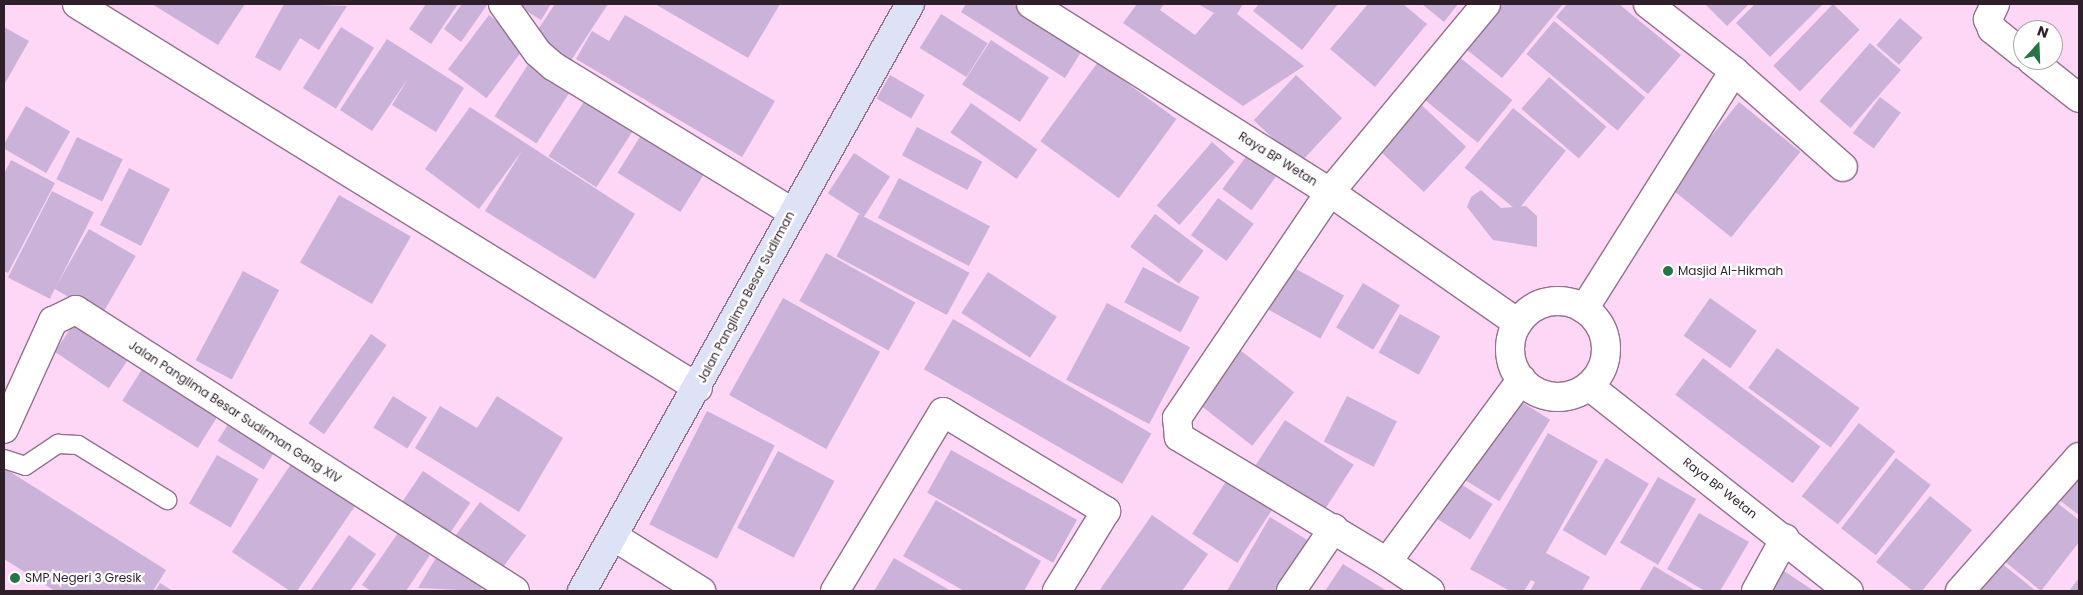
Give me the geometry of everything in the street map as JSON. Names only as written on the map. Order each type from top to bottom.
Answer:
[{"type":"main road","name":"Jalan Panglima Besar Sudirman","points":[[582,591],[698,388],[791,211],[910,4]]},
{"type":"street","points":[[78,4],[698,388]]},
{"type":"street","points":[[503,4],[538,53],[553,66],[791,211]]},
{"type":"street","name":"Raya BP Wetan","points":[[1031,4],[1330,192],[1518,323]]},
{"type":"street","points":[[1430,591],[1334,528],[1179,437],[1176,426],[1177,418],[1330,192],[1486,4]]},
{"type":"street","points":[[1648,4],[1734,71],[1843,167]]},
{"type":"street","points":[[1995,4],[1988,18],[1992,29],[2013,46]]},
{"type":"street","points":[[2044,70],[2079,98]]},
{"type":"street","points":[[1584,309],[1734,71]]},
{"type":"street","points":[[1548,303],[1570,303],[1584,309],[1604,332],[1605,361],[1589,386],[1576,394],[1546,396],[1522,379],[1510,352],[1518,323],[1528,312],[1548,303]]},
{"type":"street","name":"Jalan Panglima Besar Sudirman Gang XIV","points":[[4,430],[53,322],[76,310],[515,591]]},
{"type":"street","points":[[1388,562],[1522,379]]},
{"type":"street","name":"Raya BP Wetan","points":[[1589,386],[1785,538],[1849,591]]},
{"type":"street","points":[[835,591],[943,412],[1106,511],[1057,591]]},
{"type":"street","points":[[1960,591],[2079,457]]},
{"type":"street","points":[[1291,591],[1334,528]]},
{"type":"street","points":[[613,536],[701,591]]},
{"type":"street","points":[[1756,591],[1785,538]]},
{"type":"lane","points":[[4,459],[25,466],[58,444],[78,445],[167,500]]},
{"type":"building","points":[[152,4],[245,4],[218,45]]},
{"type":"building","points":[[284,4],[347,6],[319,50],[300,38],[280,71],[255,57]]},
{"type":"building","points":[[426,4],[458,4],[431,44],[409,29]]},
{"type":"building","points":[[462,4],[487,5],[461,42],[444,29]]},
{"type":"building","points":[[522,4],[551,4],[541,20],[520,7]]},
{"type":"building","points":[[555,4],[608,4],[570,62],[533,37]]},
{"type":"building","points":[[655,4],[780,4],[748,58]]},
{"type":"building","points":[[966,4],[1012,4],[1083,49],[1065,78],[961,12]]},
{"type":"building","points":[[1137,4],[1164,4],[1160,10],[1195,35],[1214,13],[1198,4],[1243,4],[1237,14],[1304,66],[1243,106],[1123,23]]},
{"type":"building","points":[[1259,4],[1338,4],[1302,50],[1253,11]]},
{"type":"building","points":[[1368,4],[1403,4],[1427,24],[1375,87],[1330,49]]},
{"type":"building","points":[[1422,4],[1458,4],[1444,22]]},
{"type":"building","points":[[1503,4],[1563,4],[1502,78],[1466,49]]},
{"type":"building","points":[[1567,4],[1619,4],[1681,55],[1648,94],[1556,17]]},
{"type":"building","points":[[1705,4],[1749,4],[1727,26]]},
{"type":"building","points":[[1755,4],[1823,4],[1770,57],[1736,23]]},
{"type":"building","points":[[1833,4],[1860,30],[1800,92],[1773,66]]},
{"type":"building","points":[[941,14],[988,43],[966,77],[920,48]]},
{"type":"building","points":[[489,15],[527,44],[486,98],[448,69]]},
{"type":"building","points":[[625,15],[775,101],[742,157],[576,59],[592,31],[609,41]]},
{"type":"building","points":[[1900,18],[1923,38],[1899,65],[1876,45]]},
{"type":"building","points":[[1554,21],[1645,97],[1618,130],[1526,54]]},
{"type":"building","points":[[4,27],[29,41],[4,85]]},
{"type":"building","points":[[341,27],[374,48],[336,109],[303,88]]},
{"type":"building","points":[[387,39],[464,88],[436,132],[392,105],[409,77],[372,131],[340,110]]},
{"type":"building","points":[[991,40],[1049,78],[1020,122],[962,84]]},
{"type":"building","points":[[1870,43],[1901,70],[1850,128],[1819,101]]},
{"type":"building","points":[[1458,56],[1512,100],[1478,143],[1423,99]]},
{"type":"building","points":[[531,60],[573,87],[536,143],[495,116]]},
{"type":"building","points":[[1098,62],[1176,119],[1119,198],[1040,141]]},
{"type":"building","points":[[890,75],[925,95],[911,118],[876,98]]},
{"type":"building","points":[[1296,75],[1342,118],[1300,163],[1254,120]]},
{"type":"building","points":[[1549,77],[1606,127],[1579,159],[1521,109]]},
{"type":"building","points":[[1880,97],[1901,113],[1874,149],[1853,133]]},
{"type":"building","points":[[1415,99],[1466,147],[1424,192],[1373,144]]},
{"type":"building","points":[[585,100],[633,131],[596,187],[549,156]]},
{"type":"building","points":[[1739,102],[1800,152],[1731,237],[1670,187]]},
{"type":"building","points":[[971,103],[1037,149],[1017,179],[950,132]]},
{"type":"building","points":[[26,106],[70,132],[46,173],[4,149],[4,144]]},
{"type":"building","points":[[470,107],[635,214],[595,279],[485,211],[522,151],[479,209],[425,169]]},
{"type":"building","points":[[1513,108],[1566,151],[1517,211],[1465,168]]},
{"type":"building","points":[[917,127],[982,162],[967,190],[902,155]]},
{"type":"building","points":[[643,132],[706,171],[680,212],[618,173]]},
{"type":"building","points":[[77,137],[123,159],[102,202],[56,179]]},
{"type":"building","points":[[1212,142],[1235,162],[1180,225],[1157,205]]},
{"type":"building","points":[[1250,151],[1279,172],[1251,210],[1222,189]]},
{"type":"building","points":[[854,153],[890,176],[864,217],[828,193]]},
{"type":"building","points":[[11,160],[55,183],[8,273],[4,271],[4,174]]},
{"type":"building","points":[[129,168],[170,189],[141,246],[100,225]]},
{"type":"building","points":[[899,178],[990,226],[969,266],[878,218]]},
{"type":"building","points":[[1481,190],[1501,208],[1526,206],[1537,216],[1537,247],[1493,240],[1467,207],[1471,197]]},
{"type":"building","points":[[52,191],[94,212],[50,299],[8,277]]},
{"type":"building","points":[[339,195],[411,236],[372,304],[300,263]]},
{"type":"building","points":[[1218,198],[1254,224],[1227,261],[1191,235]]},
{"type":"building","points":[[859,214],[969,273],[947,315],[836,256]]},
{"type":"building","points":[[1155,214],[1204,251],[1179,283],[1130,247]]},
{"type":"building","points":[[89,229],[136,256],[101,316],[55,289]]},
{"type":"building","points":[[826,253],[915,302],[889,351],[799,301]]},
{"type":"building","points":[[1289,265],[1344,296],[1320,338],[1265,308]]},
{"type":"building","points":[[1143,267],[1200,297],[1181,332],[1124,302]]},
{"type":"building","points":[[243,271],[279,290],[232,379],[196,360]]},
{"type":"building","points":[[988,272],[1057,317],[1030,358],[961,313]]},
{"type":"building","points":[[1363,283],[1400,305],[1373,350],[1336,328]]},
{"type":"building","points":[[783,298],[880,352],[826,449],[729,395]]},
{"type":"building","points":[[1710,298],[1757,331],[1730,368],[1684,336]]},
{"type":"building","points":[[1107,303],[1190,347],[1149,424],[1066,380]]},
{"type":"building","points":[[1400,314],[1440,336],[1419,375],[1379,352]]},
{"type":"building","points":[[953,319],[1151,434],[1122,484],[924,369]]},
{"type":"building","points":[[75,322],[129,358],[109,388],[55,352]]},
{"type":"building","points":[[371,334],[387,345],[324,434],[308,423]]},
{"type":"building","points":[[1235,346],[1294,392],[1252,446],[1193,400]]},
{"type":"building","points":[[1777,348],[1860,408],[1831,448],[1748,388]]},
{"type":"building","points":[[1703,358],[1820,446],[1793,483],[1675,395]]},
{"type":"building","points":[[144,366],[219,413],[198,448],[122,401]]},
{"type":"building","points":[[393,396],[427,417],[407,449],[373,427]]},
{"type":"building","points":[[497,396],[563,438],[519,512],[415,448],[440,406],[477,428]]},
{"type":"building","points":[[1347,396],[1397,421],[1374,467],[1324,441]]},
{"type":"building","points":[[1512,396],[1550,420],[1499,501],[1461,477]]},
{"type":"building","points":[[707,411],[775,446],[717,559],[649,524]]},
{"type":"building","points":[[232,418],[278,447],[263,470],[218,441]]},
{"type":"building","points":[[1285,420],[1354,465],[1324,510],[1256,465]]},
{"type":"building","points":[[1859,423],[1895,451],[1838,525],[1802,496]]},
{"type":"building","points":[[1548,433],[1598,461],[1546,553],[1590,577],[1582,591],[1530,591],[1535,582],[1531,580],[1524,591],[1510,591],[1470,569]]},
{"type":"building","points":[[951,450],[1077,520],[1053,563],[927,493]]},
{"type":"building","points":[[778,451],[835,481],[794,558],[737,528]]},
{"type":"building","points":[[217,455],[259,479],[231,527],[189,503]]},
{"type":"building","points":[[1606,458],[1649,484],[1606,556],[1563,530]]},
{"type":"building","points":[[1896,458],[1931,485],[1876,555],[1841,528]]},
{"type":"building","points":[[2079,463],[2079,515],[2054,496]]},
{"type":"building","points":[[291,464],[355,506],[297,591],[290,591],[232,552]]},
{"type":"building","points":[[4,468],[166,570],[153,591],[55,591],[4,559]]},
{"type":"building","points":[[423,471],[470,503],[449,534],[402,503]]},
{"type":"building","points":[[1658,477],[1696,499],[1658,565],[1620,543]]},
{"type":"building","points":[[1451,478],[1493,504],[1470,540],[1429,514]]},
{"type":"building","points":[[1227,480],[1272,509],[1237,563],[1192,534]]},
{"type":"building","points":[[1930,496],[1972,530],[1922,591],[1913,591],[1876,562]]},
{"type":"building","points":[[2051,498],[2079,520],[2079,542],[2041,591],[2003,560]]},
{"type":"building","points":[[936,500],[1041,561],[1024,591],[964,591],[903,556]]},
{"type":"building","points":[[480,502],[526,536],[500,571],[454,538]]},
{"type":"building","points":[[1699,513],[1749,542],[1720,591],[1705,591],[1667,569]]},
{"type":"building","points":[[1152,515],[1208,554],[1182,591],[1099,591]]},
{"type":"building","points":[[1270,517],[1309,541],[1278,591],[1227,591]]},
{"type":"building","points":[[398,533],[430,555],[406,591],[371,591],[362,585]]},
{"type":"building","points":[[349,535],[376,554],[350,591],[310,591]]},
{"type":"building","points":[[437,556],[484,584],[480,591],[418,588]]},
{"type":"building","points":[[1994,557],[2036,591],[1965,591]]},
{"type":"building","points":[[894,558],[951,591],[874,591]]},
{"type":"building","points":[[1343,564],[1387,591],[1325,591]]},
{"type":"building","points":[[1654,566],[1696,591],[1639,591]]},
{"type":"building","points":[[1781,569],[1814,591],[1765,591]]},
{"type":"building","points":[[2079,578],[2079,591],[2069,591]]},
{"type":"building","points":[[160,583],[173,591],[155,591]]},
{"type":"place","name":"Masjid Al-Hikmah","points":[[1668,271]]},
{"type":"place","name":"SMP Negeri 3 Gresik","points":[[15,578]]}]
